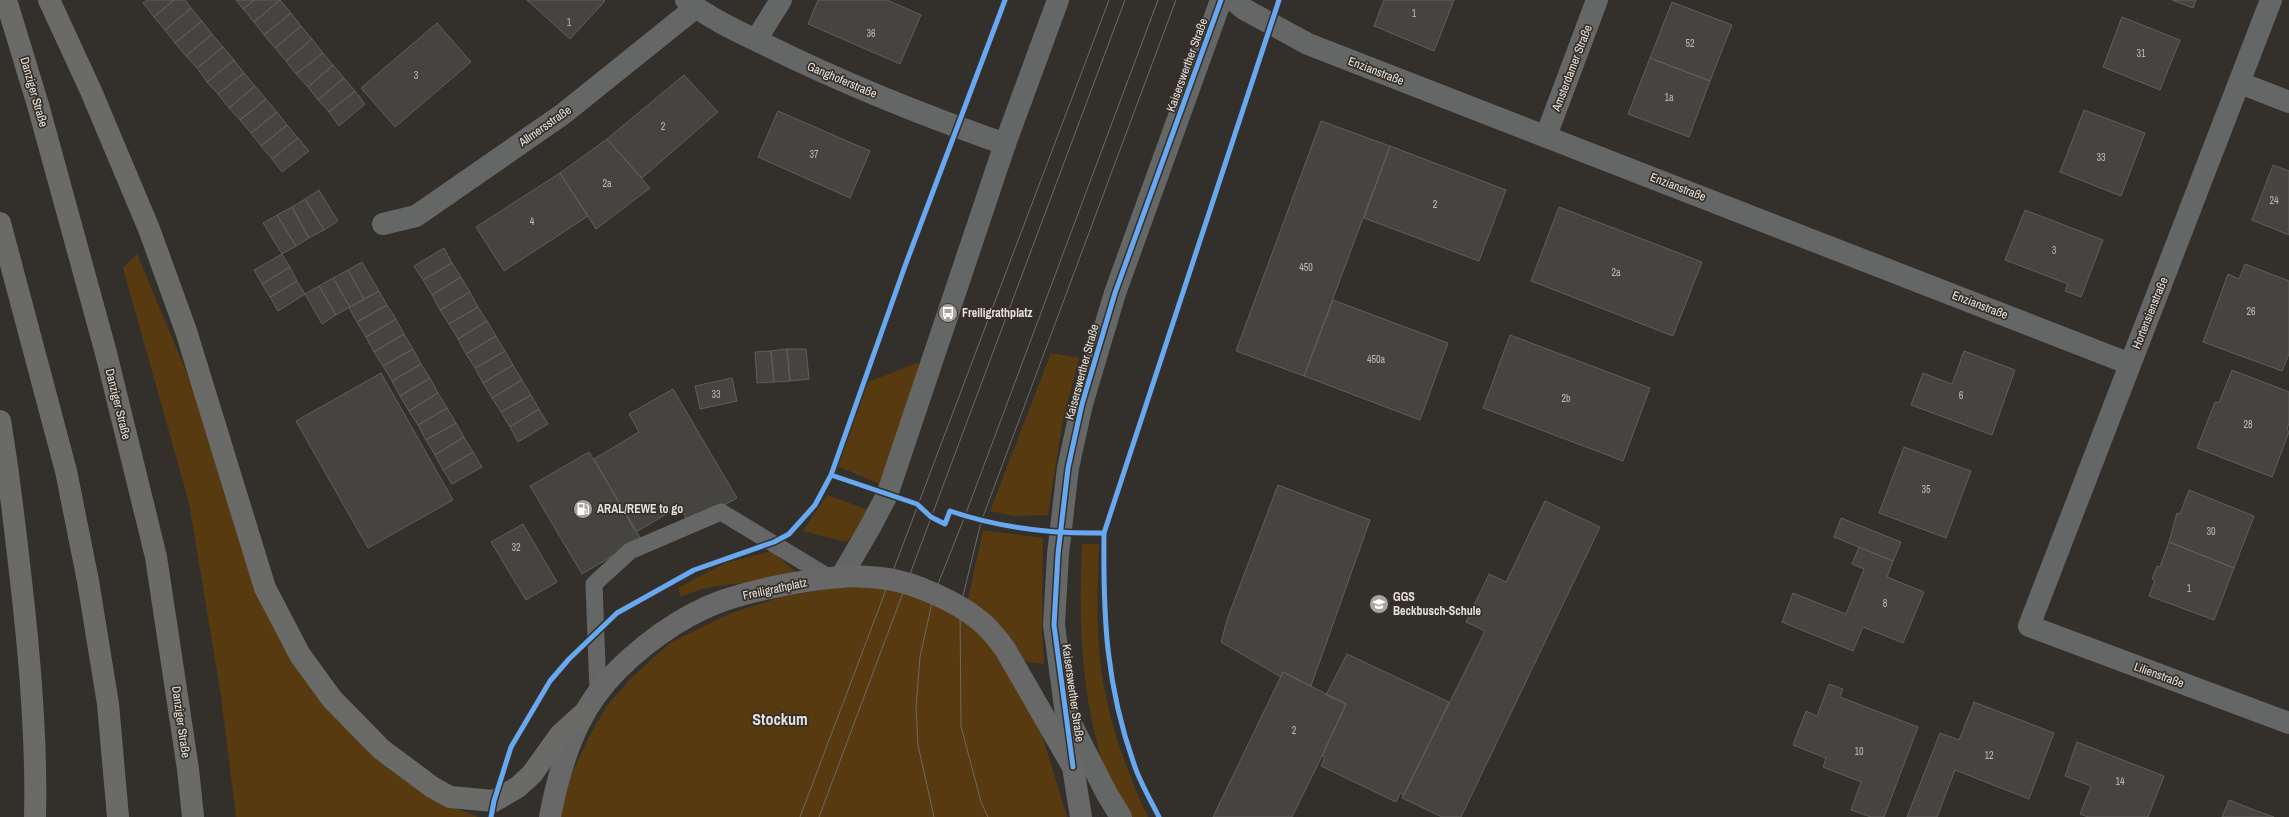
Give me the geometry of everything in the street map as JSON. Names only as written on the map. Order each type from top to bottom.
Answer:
[{"type":"highway","name":"Danziger Straße","points":[[6,0],[38,105],[106,353],[156,557],[187,762],[193,817]]},
{"type":"highway","points":[[49,0],[91,92],[152,237],[186,331],[265,588],[300,655],[332,699],[381,749],[432,787],[450,796],[494,802],[518,787],[532,774],[560,735],[582,715]]},
{"type":"highway","points":[[0,223],[8,248],[66,471],[88,581],[108,704],[118,817]]},
{"type":"highway","points":[[0,271],[8,248]]},
{"type":"highway","points":[[0,421],[9,472],[29,649],[36,790],[35,817]]},
{"type":"main road","name":"Freiligrathplatz","points":[[550,817],[555,789],[582,715],[598,692],[656,636],[705,608],[750,593],[835,577],[888,580],[906,584],[934,594],[978,619],[1005,649],[1073,767],[1081,817]]},
{"type":"street","points":[[756,40],[781,0]]},
{"type":"street","points":[[835,577],[866,535],[887,495],[1005,144],[1058,0]]},
{"type":"street","name":"Kaiserswerther Straße","points":[[1073,767],[1054,625],[1058,554],[1068,468],[1082,404],[1117,288],[1221,0]]},
{"type":"street","name":"Enzianstraße","points":[[1233,0],[1244,9],[1308,44],[2130,364]]},
{"type":"street","name":"Amsterdamer Straße","points":[[1546,136],[1597,0]]},
{"type":"street","name":"Hortensienstraße","points":[[2029,626],[2271,0]]},
{"type":"street","name":"Ganghoferstraße","points":[[691,4],[756,40],[818,70],[958,127],[1005,144]]},
{"type":"street","name":"Allmersstraße","points":[[382,224],[416,216],[563,114],[691,4]]},
{"type":"street","points":[[2240,83],[2289,102]]},
{"type":"street","name":"Lilienstraße","points":[[2029,626],[2289,723]]},
{"type":"street","points":[[1066,715],[1107,794],[1121,817]]},
{"type":"lane","points":[[598,692],[594,584],[630,550],[721,512],[835,577]]},
{"type":"shaded area","points":[[137,254],[207,421],[291,654],[440,802],[478,817],[236,817],[221,696],[189,503],[123,268]]},
{"type":"shaded area","points":[[1051,353],[1079,358],[1062,425],[1048,515],[1014,516],[990,511]]},
{"type":"shaded area","points":[[919,362],[917,385],[880,484],[837,466],[866,383]]},
{"type":"shaded area","points":[[827,495],[868,510],[855,533],[846,542],[803,531]]},
{"type":"shaded area","points":[[983,530],[1043,538],[1042,632],[1044,664],[1023,661],[967,604]]},
{"type":"shaded area","points":[[1082,544],[1099,544],[1098,639],[1102,677],[1113,727],[1129,773],[1148,817],[1128,817],[1108,781],[1101,760],[1086,688],[1081,616]]},
{"type":"shaded area","points":[[772,551],[799,575],[769,581],[713,587],[692,592],[681,597],[678,588],[725,563]]},
{"type":"shaded area","points":[[868,586],[893,589],[921,597],[975,628],[999,654],[1041,731],[1067,817],[561,817],[566,786],[589,737],[606,707],[632,677],[670,643],[731,613],[781,597],[834,588]]},
{"type":"building","points":[[147,0],[174,0],[154,17],[143,3]]},
{"type":"building","points":[[174,0],[185,0],[191,8],[165,30],[154,17]]},
{"type":"building","points":[[236,0],[254,0],[243,9]]},
{"type":"building","points":[[254,0],[280,0],[254,22],[243,9]]},
{"type":"building","points":[[280,0],[291,13],[264,35],[254,22]]},
{"type":"building","points":[[527,0],[604,0],[605,1],[570,39]]},
{"type":"building","points":[[818,0],[887,0],[921,15],[900,64],[808,24]]},
{"type":"building","points":[[1384,0],[1454,0],[1434,51],[1374,26]]},
{"type":"building","points":[[2172,0],[2196,0],[2193,8]]},
{"type":"building","points":[[1672,2],[1732,25],[1710,81],[1650,58]]},
{"type":"building","points":[[191,8],[202,21],[175,43],[165,30]]},
{"type":"building","points":[[291,13],[301,26],[275,48],[264,35]]},
{"type":"building","points":[[2122,17],[2180,40],[2160,90],[2103,67]]},
{"type":"building","points":[[202,21],[212,34],[186,56],[175,43]]},
{"type":"building","points":[[437,23],[471,62],[395,127],[361,88]]},
{"type":"building","points":[[301,26],[312,39],[286,61],[275,48]]},
{"type":"building","points":[[212,34],[223,47],[197,68],[186,56]]},
{"type":"building","points":[[312,39],[323,53],[296,74],[286,61]]},
{"type":"building","points":[[223,47],[234,60],[207,82],[197,68]]},
{"type":"building","points":[[323,53],[333,65],[308,87],[296,74]]},
{"type":"building","points":[[1650,58],[1710,81],[1689,137],[1628,114]]},
{"type":"building","points":[[234,60],[244,73],[218,94],[207,82]]},
{"type":"building","points":[[333,65],[344,78],[318,100],[308,87]]},
{"type":"building","points":[[244,73],[255,86],[229,108],[218,94]]},
{"type":"building","points":[[684,75],[718,112],[642,178],[607,139]]},
{"type":"building","points":[[344,78],[355,91],[329,112],[318,100]]},
{"type":"building","points":[[255,86],[266,99],[240,120],[229,108]]},
{"type":"building","points":[[355,91],[365,104],[339,126],[329,112]]},
{"type":"building","points":[[266,99],[277,112],[251,133],[240,120]]},
{"type":"building","points":[[2084,110],[2145,133],[2121,196],[2060,172]]},
{"type":"building","points":[[778,111],[870,151],[850,198],[758,157]]},
{"type":"building","points":[[277,112],[287,125],[261,146],[251,133]]},
{"type":"building","points":[[1321,121],[1390,146],[1304,376],[1236,351]]},
{"type":"building","points":[[287,125],[298,138],[272,159],[261,146]]},
{"type":"building","points":[[298,138],[309,151],[282,172],[272,159]]},
{"type":"building","points":[[607,139],[650,188],[596,229],[560,173]]},
{"type":"building","points":[[1390,146],[1506,190],[1479,261],[1364,218]]},
{"type":"building","points":[[2273,165],[2289,171],[2289,235],[2252,220]]},
{"type":"building","points":[[560,173],[588,216],[504,271],[476,227]]},
{"type":"building","points":[[319,190],[338,221],[324,230],[305,199]]},
{"type":"building","points":[[305,199],[324,230],[309,238],[292,207]]},
{"type":"building","points":[[292,207],[309,238],[296,246],[277,215]]},
{"type":"building","points":[[1559,207],[1702,262],[1673,336],[1531,281]]},
{"type":"building","points":[[2025,210],[2103,240],[2081,297],[2065,291],[2068,284],[2005,260]]},
{"type":"building","points":[[277,215],[296,246],[282,254],[263,223]]},
{"type":"building","points":[[444,248],[452,263],[423,280],[414,266]]},
{"type":"building","points":[[282,254],[290,267],[262,284],[254,270]]},
{"type":"building","points":[[362,262],[379,291],[364,299],[348,270]]},
{"type":"building","points":[[452,263],[461,277],[432,295],[423,280]]},
{"type":"building","points":[[2245,264],[2289,281],[2289,354],[2282,371],[2203,342],[2228,274],[2239,279]]},
{"type":"building","points":[[290,267],[297,281],[270,297],[262,284]]},
{"type":"building","points":[[348,270],[364,299],[350,307],[333,278]]},
{"type":"building","points":[[461,277],[470,292],[440,310],[432,295]]},
{"type":"building","points":[[333,278],[350,307],[336,315],[319,286]]},
{"type":"building","points":[[297,281],[305,294],[278,311],[270,297]]},
{"type":"building","points":[[319,286],[336,315],[322,324],[305,294]]},
{"type":"building","points":[[379,291],[387,305],[357,322],[349,308]]},
{"type":"building","points":[[470,292],[478,307],[449,324],[440,310]]},
{"type":"building","points":[[1333,300],[1448,343],[1420,420],[1304,376]]},
{"type":"building","points":[[387,305],[396,319],[366,337],[357,322]]},
{"type":"building","points":[[478,307],[487,321],[458,339],[449,324]]},
{"type":"building","points":[[396,319],[404,334],[374,352],[366,337]]},
{"type":"building","points":[[487,321],[496,336],[466,354],[458,339]]},
{"type":"building","points":[[404,334],[413,349],[383,366],[374,352]]},
{"type":"building","points":[[1510,335],[1650,388],[1623,461],[1483,408]]},
{"type":"building","points":[[496,336],[505,351],[475,368],[466,354]]},
{"type":"building","points":[[413,349],[421,364],[392,381],[383,366]]},
{"type":"building","points":[[787,349],[806,349],[809,379],[790,381]]},
{"type":"building","points":[[787,349],[790,381],[774,382],[771,351]]},
{"type":"building","points":[[505,351],[513,365],[483,383],[475,368]]},
{"type":"building","points":[[771,351],[774,382],[757,383],[755,352]]},
{"type":"building","points":[[1964,351],[2015,370],[1992,435],[1911,405],[1923,373],[1952,384]]},
{"type":"building","points":[[421,364],[430,378],[400,396],[392,381]]},
{"type":"building","points":[[513,365],[522,380],[492,398],[483,383]]},
{"type":"building","points":[[2232,370],[2289,392],[2289,423],[2287,429],[2289,432],[2272,477],[2197,448],[2215,402],[2219,403]]},
{"type":"building","points":[[381,373],[453,500],[368,548],[296,421]]},
{"type":"building","points":[[430,378],[438,393],[409,411],[400,396]]},
{"type":"building","points":[[732,378],[737,401],[700,409],[695,386]]},
{"type":"building","points":[[522,380],[531,395],[501,412],[492,398]]},
{"type":"building","points":[[673,389],[737,498],[689,524],[680,506],[636,532],[594,459],[639,432],[629,414]]},
{"type":"building","points":[[438,393],[447,408],[418,425],[409,411]]},
{"type":"building","points":[[531,395],[539,409],[510,427],[501,412]]},
{"type":"building","points":[[447,408],[456,423],[426,440],[418,425]]},
{"type":"building","points":[[539,409],[548,424],[518,442],[510,427]]},
{"type":"building","points":[[456,423],[464,437],[435,455],[426,440]]},
{"type":"building","points":[[464,437],[473,452],[443,470],[435,455]]},
{"type":"building","points":[[1904,447],[1971,471],[1946,538],[1879,513]]},
{"type":"building","points":[[473,452],[482,467],[452,484],[443,470]]},
{"type":"building","name":"ARAL/REWE to go","points":[[589,452],[641,539],[582,574],[530,486]]},
{"type":"building","points":[[1278,485],[1370,520],[1311,686],[1283,672],[1281,677],[1221,642],[1228,617]]},
{"type":"building","points":[[2189,490],[2254,516],[2234,568],[2169,542],[2177,513],[2180,514]]},
{"type":"building","points":[[1545,501],[1600,527],[1461,817],[1442,817],[1402,798],[1485,631],[1466,622],[1489,574],[1506,582]]},
{"type":"building","points":[[1841,518],[1901,542],[1893,561],[1834,537]]},
{"type":"building","points":[[523,524],[557,582],[526,600],[491,542]]},
{"type":"building","points":[[2169,542],[2234,568],[2214,620],[2149,596],[2155,580],[2152,579],[2157,566],[2160,567]]},
{"type":"building","points":[[1859,547],[1893,561],[1887,577],[1924,592],[1903,643],[1863,627],[1853,651],[1782,622],[1793,593],[1846,614],[1864,569],[1852,564]]},
{"type":"building","points":[[1347,654],[1449,702],[1404,795],[1400,793],[1396,802],[1321,766],[1325,757],[1322,756],[1346,704],[1326,695]]},
{"type":"building","points":[[1283,672],[1346,704],[1322,756],[1292,817],[1213,817]]},
{"type":"building","points":[[1829,684],[1843,689],[1840,697],[1918,727],[1884,817],[1871,817],[1851,810],[1861,782],[1823,767],[1826,758],[1793,745],[1806,711],[1817,716]]},
{"type":"building","points":[[1974,702],[2054,733],[2029,799],[1955,770],[1937,817],[1907,817],[1940,733],[1959,740]]},
{"type":"building","points":[[2077,742],[2164,776],[2148,817],[2088,817],[2080,814],[2091,786],[2065,776]]},
{"type":"building","points":[[2229,800],[2254,810],[2274,817],[2222,817]]},
{"type":"tram line","points":[[800,817],[1109,0]]},
{"type":"tram line","points":[[819,817],[1125,0]]},
{"type":"tram line","points":[[934,817],[918,745],[916,707],[920,657],[934,594],[965,516],[1158,0]]},
{"type":"tram line","points":[[988,817],[981,802],[961,726],[960,608],[981,522],[1176,0]]},
{"type":"cycle path","points":[[491,817],[494,801],[511,747],[550,681],[569,659],[617,613],[694,570],[774,542],[789,534],[815,505],[831,475],[905,266],[1005,0]]},
{"type":"cycle path","points":[[1073,767],[1054,625],[1058,554],[1068,468],[1082,404],[1115,293],[1221,0]]},
{"type":"cycle path","points":[[1159,817],[1135,767],[1125,737],[1112,680],[1108,652],[1104,594],[1104,533],[1279,0]]},
{"type":"cycle path","points":[[831,475],[917,504],[931,517],[945,524],[950,511],[988,522],[1026,529],[1104,533]]},
{"type":"place","name":"Freiligrathplatz","points":[[948,313]]},
{"type":"place","name":"ARAL/REWE to go","points":[[583,509]]},
{"type":"place","name":"GGS Beckbusch-Schule","points":[[1379,604]]},
{"type":"district","name":"Stockum","points":[[780,719]]}]
